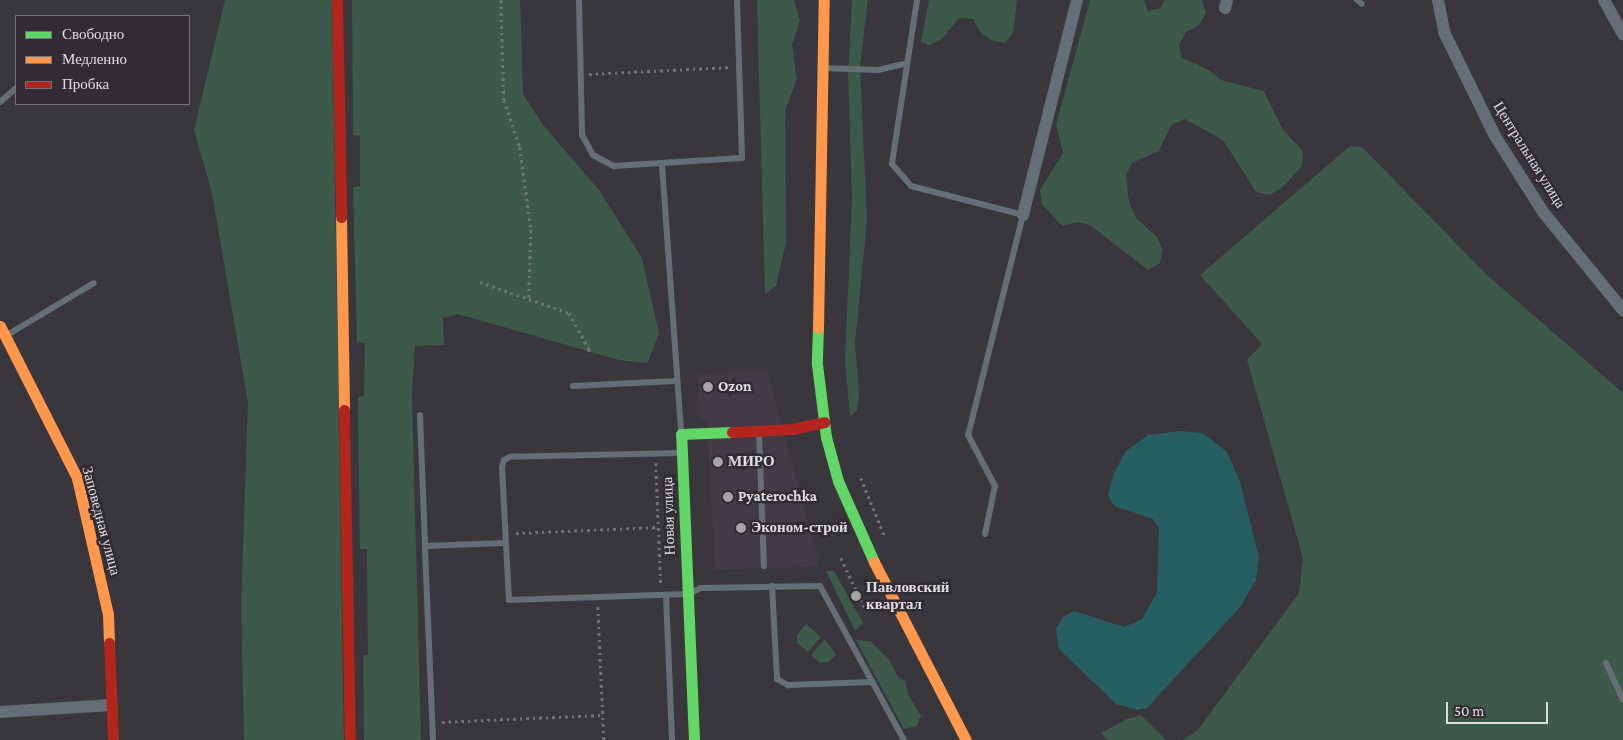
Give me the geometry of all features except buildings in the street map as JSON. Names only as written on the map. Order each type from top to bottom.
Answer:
[{"type":"street","points":[[337,0],[350,740]]},
{"type":"street","points":[[824,0],[817,364],[824,422],[838,481],[850,512],[966,740]]},
{"type":"street","points":[[1023,216],[1077,0]]},
{"type":"street","name":"Центральная улица","points":[[1438,0],[1444,32],[1495,136],[1543,212],[1623,310]]},
{"type":"street","points":[[1604,0],[1623,34]]},
{"type":"street","name":"Заповедная улица","points":[[3,331],[76,478],[108,614],[113,740]]},
{"type":"street","points":[[681,434],[792,429],[824,422]]},
{"type":"street","name":"Новая улица","points":[[681,434],[694,740]]},
{"type":"street","points":[[0,712],[112,705]]},
{"type":"lane","points":[[579,0],[582,135],[592,156],[614,166],[662,165],[742,158],[737,0]]},
{"type":"lane","points":[[917,0],[892,164],[911,186],[1023,216],[968,434],[995,486],[984,534]]},
{"type":"lane","points":[[822,68],[878,70],[906,64]]},
{"type":"lane","points":[[0,102],[15,89]]},
{"type":"lane","points":[[662,165],[675,381],[681,434]]},
{"type":"lane","points":[[3,331],[94,283]]},
{"type":"lane","points":[[573,386],[675,381]]},
{"type":"lane","points":[[420,415],[432,740]]},
{"type":"lane","points":[[759,431],[764,566]]},
{"type":"lane","points":[[682,453],[510,457],[502,467],[504,534],[509,600],[688,594],[701,588],[820,586],[904,740]]},
{"type":"lane","points":[[425,546],[505,543]]},
{"type":"lane","points":[[772,586],[777,679],[788,685],[873,682]]},
{"type":"lane","points":[[664,595],[672,740]]},
{"type":"lane","points":[[1606,663],[1623,700]]},
{"type":"path","points":[[501,0],[504,100],[520,147],[530,230],[529,298]]},
{"type":"path","points":[[580,74],[740,67]]},
{"type":"path","points":[[480,282],[569,313],[589,348],[589,356]]},
{"type":"path","points":[[656,454],[664,595]]},
{"type":"path","points":[[861,478],[885,537]]},
{"type":"path","points":[[504,534],[659,527]]},
{"type":"path","points":[[840,558],[866,611]]},
{"type":"path","points":[[598,598],[604,740]]},
{"type":"path","points":[[432,722],[603,715]]},
{"type":"shaded area","points":[[767,371],[820,566],[715,570],[707,422],[700,421],[698,374]]},
{"type":"green space","points":[[225,0],[332,0],[344,740],[244,740],[241,606],[248,403],[212,193],[194,130]]},
{"type":"green space","points":[[352,0],[520,0],[523,94],[543,125],[599,190],[642,258],[659,334],[647,363],[619,360],[458,314],[443,318],[444,345],[415,346],[412,395],[421,740],[364,740],[363,655],[368,655],[367,549],[360,549],[358,397],[364,396],[365,343],[357,342],[353,187],[360,186],[360,136],[353,135]]},
{"type":"green space","points":[[757,0],[794,0],[800,21],[792,45],[797,79],[785,111],[786,243],[776,286],[765,294]]},
{"type":"green space","points":[[852,0],[868,0],[860,65],[867,220],[855,343],[859,395],[857,410],[850,417],[845,360],[852,198],[848,74]]},
{"type":"green space","points":[[929,0],[1017,0],[1013,33],[1005,43],[991,40],[980,32],[973,19],[959,18],[941,40],[929,45],[921,42]]},
{"type":"green space","points":[[1090,0],[1144,0],[1148,11],[1161,8],[1165,0],[1202,0],[1206,13],[1199,25],[1186,32],[1179,45],[1182,58],[1209,70],[1221,80],[1264,91],[1283,130],[1303,151],[1302,166],[1282,188],[1270,195],[1256,192],[1223,140],[1185,119],[1171,125],[1159,151],[1132,163],[1126,175],[1129,203],[1136,218],[1157,237],[1163,250],[1160,263],[1148,270],[1090,225],[1077,222],[1062,226],[1042,204],[1040,190],[1063,153],[1056,125]]},
{"type":"green space","points":[[1350,146],[1362,147],[1487,275],[1623,393],[1623,740],[1182,740],[1197,731],[1299,593],[1303,558],[1247,360],[1262,344],[1200,275]]},
{"type":"green space","points":[[826,571],[834,571],[863,623],[855,631]]},
{"type":"green space","points":[[806,624],[821,637],[808,652],[797,643],[797,635]]},
{"type":"green space","points":[[825,639],[836,655],[829,662],[820,663],[811,655]]},
{"type":"green space","points":[[856,640],[870,641],[889,660],[898,677],[905,681],[908,694],[921,716],[917,726],[904,729]]},
{"type":"green space","points":[[1141,715],[1166,740],[1107,740],[1101,733],[1127,719]]},
{"type":"water","points":[[1180,431],[1203,433],[1227,452],[1240,482],[1259,557],[1256,580],[1241,606],[1147,708],[1137,710],[1116,704],[1058,648],[1056,629],[1063,617],[1074,611],[1124,627],[1142,619],[1157,593],[1159,528],[1153,519],[1114,506],[1108,495],[1114,473],[1125,452],[1148,435]]},
{"type":"traffic: fast","points":[[818,328],[817,364],[826,437],[838,481],[874,562]]},
{"type":"traffic: fast","points":[[694,740],[681,434],[732,432]]},
{"type":"traffic: slow","points":[[818,328],[824,0]]},
{"type":"traffic: slow","points":[[341,217],[344,410]]},
{"type":"traffic: slow","points":[[0,326],[77,478],[108,614],[109,643]]},
{"type":"traffic: slow","points":[[874,562],[966,740]]},
{"type":"traffic: jam","points":[[337,0],[341,217]]},
{"type":"traffic: jam","points":[[344,410],[350,740]]},
{"type":"traffic: jam","points":[[732,432],[792,429],[824,422]]},
{"type":"traffic: jam","points":[[109,643],[113,740]]},
{"type":"place","name":"Ozon","points":[[708,387]]},
{"type":"place","name":"МИРО","points":[[718,462]]},
{"type":"place","name":"Pyaterochka","points":[[728,497]]},
{"type":"place","name":"Эконом-строй","points":[[741,528]]},
{"type":"place","name":"Павловский квартал","points":[[856,596]]}]
